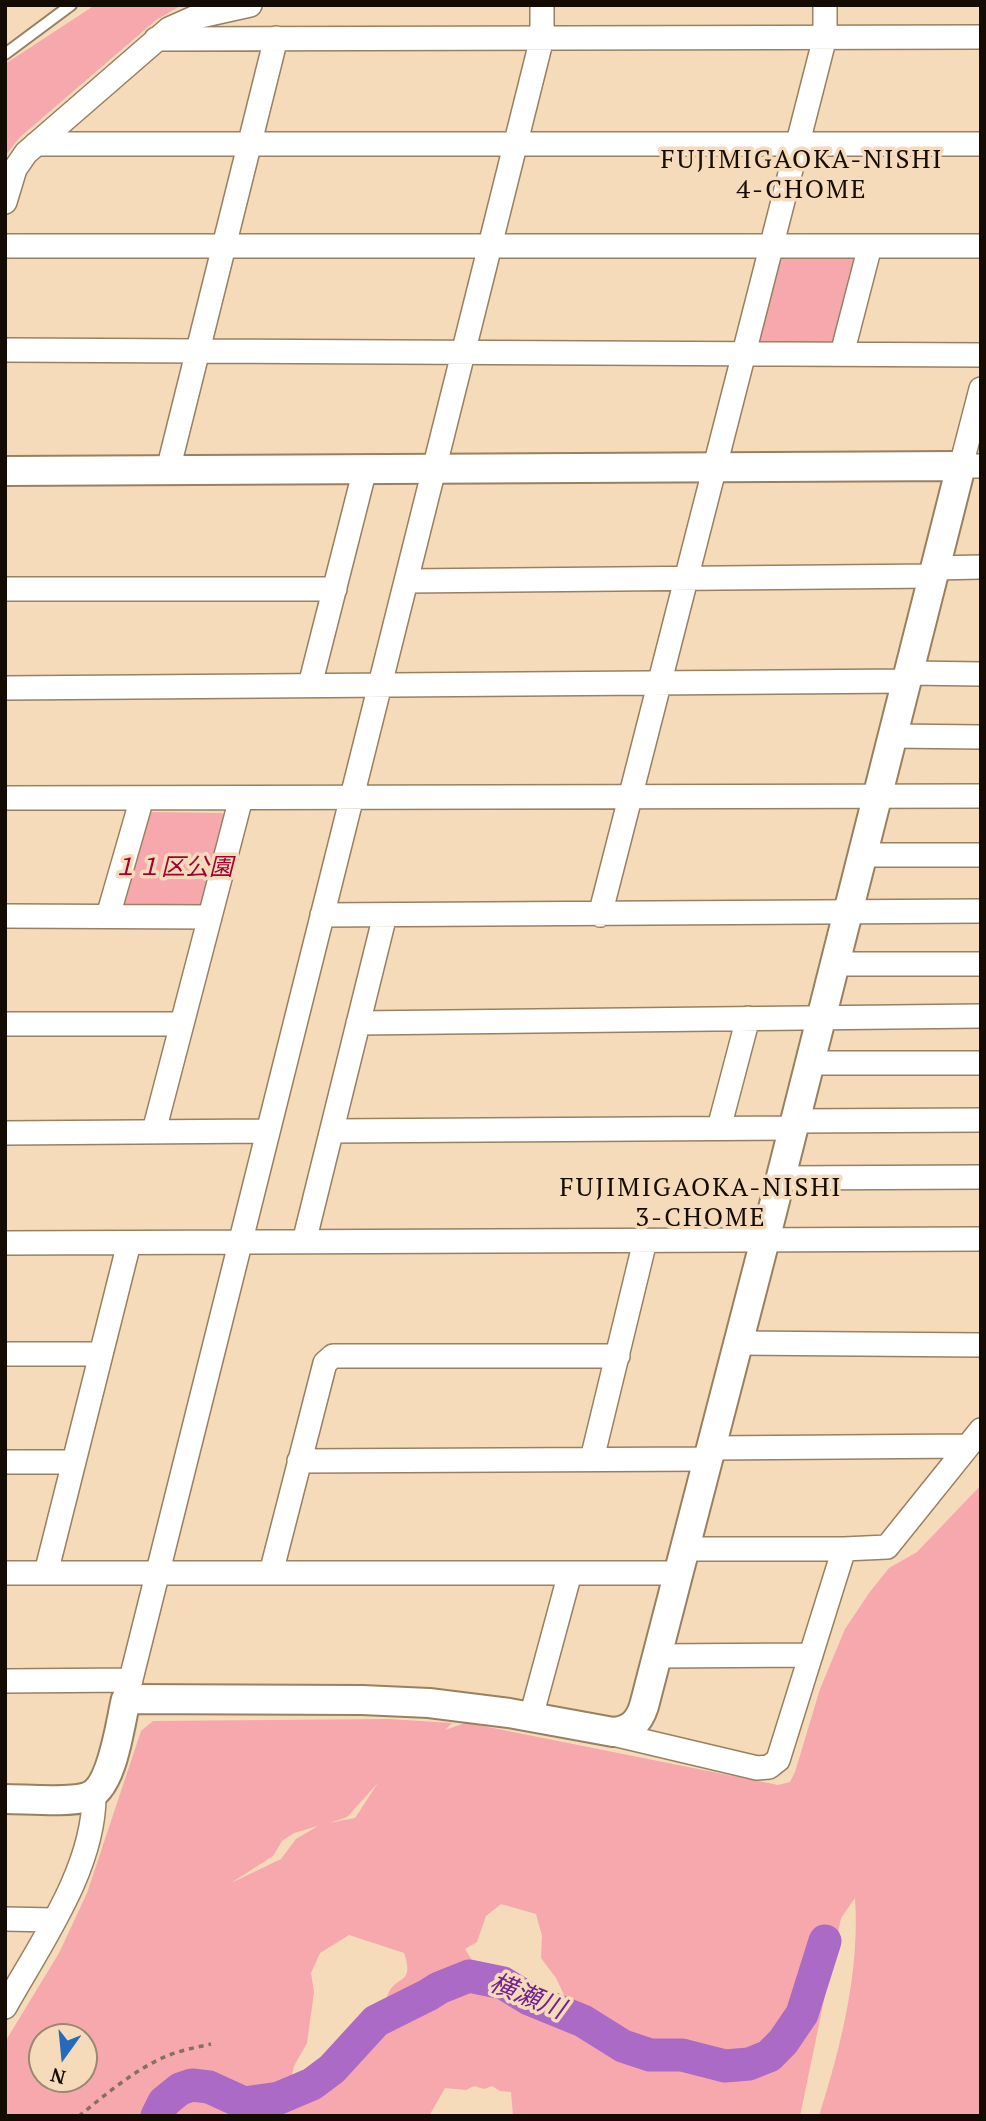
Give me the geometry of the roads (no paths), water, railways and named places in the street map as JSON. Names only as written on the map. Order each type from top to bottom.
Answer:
[{"type":"street","points":[[5,202],[15,169],[36,144],[156,38],[196,17],[250,5]]},
{"type":"street","points":[[5,2007],[65,1899],[83,1856],[92,1821],[94,1794],[107,1778],[542,38],[542,5]]},
{"type":"street","points":[[600,915],[825,37],[825,5]]},
{"type":"street","points":[[156,38],[981,37]]},
{"type":"street","points":[[168,470],[276,38]]},
{"type":"street","points":[[36,144],[981,144]]},
{"type":"street","points":[[5,246],[981,246]]},
{"type":"street","points":[[842,354],[870,246]]},
{"type":"street","points":[[5,350],[981,355]]},
{"type":"street","points":[[608,1732],[624,1731],[640,1717],[657,1656],[934,572],[971,466],[981,389]]},
{"type":"street","points":[[5,471],[971,466]]},
{"type":"street","points":[[310,685],[365,469]]},
{"type":"street","points":[[406,581],[934,572],[981,567]]},
{"type":"street","points":[[5,589],[335,589]]},
{"type":"street","points":[[5,688],[659,683],[981,674]]},
{"type":"street","points":[[892,736],[981,737]]},
{"type":"street","points":[[5,798],[981,796]]},
{"type":"street","points":[[108,916],[142,798]]},
{"type":"street","points":[[154,1131],[241,798]]},
{"type":"street","points":[[862,855],[981,855]]},
{"type":"street","points":[[322,915],[981,911]]},
{"type":"street","points":[[304,1242],[385,915]]},
{"type":"street","points":[[5,916],[210,917]]},
{"type":"street","points":[[834,964],[981,964]]},
{"type":"street","points":[[358,1023],[981,1016]]},
{"type":"street","points":[[719,1128],[748,1018]]},
{"type":"street","points":[[5,1024],[182,1024]]},
{"type":"street","points":[[809,1063],[981,1063]]},
{"type":"street","points":[[332,1131],[719,1128],[981,1120]]},
{"type":"street","points":[[5,1133],[268,1131]]},
{"type":"street","points":[[781,1178],[981,1177]]},
{"type":"street","points":[[5,1243],[981,1239]]},
{"type":"street","points":[[592,1460],[645,1241]]},
{"type":"street","points":[[46,1573],[129,1243]]},
{"type":"street","points":[[738,1343],[981,1345]]},
{"type":"street","points":[[5,1354],[101,1354]]},
{"type":"street","points":[[271,1573],[324,1363],[333,1356],[618,1356]]},
{"type":"street","points":[[299,1461],[592,1460],[974,1438]]},
{"type":"street","points":[[5,1573],[570,1573],[682,1561],[887,1547],[974,1438]]},
{"type":"street","points":[[5,1462],[74,1462]]},
{"type":"street","points":[[5,1681],[471,1708],[608,1732],[757,1768],[769,1767],[778,1760],[844,1549]]},
{"type":"street","points":[[531,1717],[570,1573]]},
{"type":"street","points":[[657,1656],[810,1656]]},
{"type":"street","points":[[5,1799],[80,1798],[94,1794]]},
{"type":"street","points":[[5,1919],[53,1920]]},
{"type":"lane","points":[[5,54],[71,5]]},
{"type":"waterway","name":"横瀬川","points":[[157,2116],[164,2102],[180,2089],[192,2085],[209,2087],[244,2103],[279,2098],[312,2084],[332,2069],[376,2021],[439,1988],[469,1976],[503,1983],[529,1999],[583,2021],[623,2046],[650,2055],[682,2055],[725,2066],[749,2064],[769,2056],[783,2042],[802,2014],[825,1941]]},
{"type":"district","name":"FUJIMIGAOKA-NISHI 4-CHOME","points":[[802,176]]},
{"type":"district","name":"FUJIMIGAOKA-NISHI 3-CHOME","points":[[701,1204]]},
{"type":"park label","name":"１１区公園","points":[[173,868]]}]
